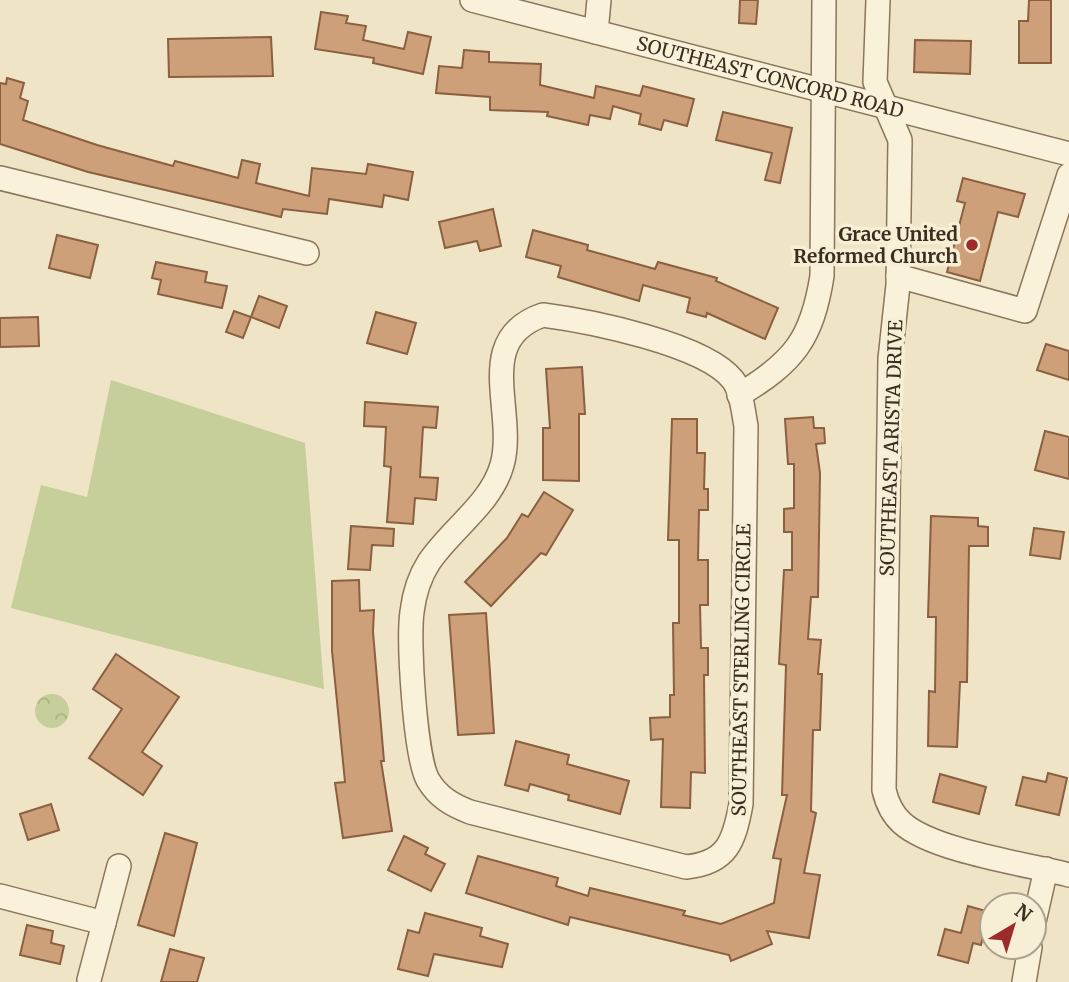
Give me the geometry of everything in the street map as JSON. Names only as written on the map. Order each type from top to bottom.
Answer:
[{"type":"street","name":"SOUTHEAST CONCORD ROAD","points":[[472,0],[1069,154]]},
{"type":"street","points":[[596,32],[599,0]]},
{"type":"street","points":[[739,395],[772,375],[794,356],[810,326],[818,299],[822,276],[824,0]]},
{"type":"street","name":"SOUTHEAST ARISTA DRIVE","points":[[878,0],[875,82],[900,140],[898,276],[890,359],[884,790],[895,815],[912,829],[941,843],[1046,869]]},
{"type":"street","points":[[898,276],[1025,310],[1069,175]]},
{"type":"street","points":[[0,178],[307,253]]},
{"type":"street","name":"SOUTHEAST STERLING CIRCLE","points":[[543,315],[576,319],[703,356],[725,371],[739,395],[746,426],[741,804],[734,834],[720,857],[704,865],[686,867],[470,812],[450,804],[437,793],[421,763],[412,611],[418,584],[429,562],[484,498],[503,464],[501,367],[509,338],[524,322],[543,315]]},
{"type":"street","points":[[89,980],[119,866]]},
{"type":"street","points":[[1041,891],[1046,869],[1069,875]]},
{"type":"street","points":[[0,896],[104,923]]},
{"type":"street","points":[[1024,982],[1028,961]]},
{"type":"green space","points":[[111,380],[305,443],[324,689],[11,608],[41,485],[87,497]]},
{"type":"green space","points":[[52,694],[64,699],[69,711],[64,723],[52,728],[40,723],[35,711],[40,699]]},
{"type":"building","points":[[740,0],[758,0],[756,24],[739,23]]},
{"type":"building","points":[[1029,0],[1051,0],[1051,63],[1019,63],[1019,21],[1028,21]]},
{"type":"building","points":[[321,12],[348,16],[346,23],[366,26],[363,40],[404,49],[408,32],[431,37],[423,74],[373,63],[374,58],[315,49]]},
{"type":"building","points":[[271,37],[273,76],[169,77],[168,39]]},
{"type":"building","points":[[915,40],[971,41],[970,74],[914,72]]},
{"type":"building","points":[[464,50],[489,52],[489,62],[541,64],[540,85],[594,98],[596,86],[640,96],[643,86],[694,99],[687,126],[664,120],[661,130],[639,124],[641,114],[613,106],[610,119],[590,115],[588,125],[547,116],[548,112],[490,110],[490,97],[436,93],[439,66],[462,68]]},
{"type":"building","points":[[7,78],[24,83],[20,98],[28,101],[23,120],[97,145],[173,166],[175,161],[238,178],[242,160],[260,164],[256,183],[309,196],[312,168],[366,174],[368,164],[413,172],[408,200],[384,195],[382,207],[329,199],[327,214],[283,209],[281,217],[88,172],[0,144],[0,83],[6,84]]},
{"type":"building","points":[[723,112],[792,128],[780,183],[765,180],[772,153],[716,140]]},
{"type":"building","name":"Grace United Reformed Church","points":[[963,178],[1025,194],[1018,217],[998,212],[980,281],[947,272],[965,203],[957,201]]},
{"type":"building","points":[[493,209],[501,246],[480,251],[477,241],[445,248],[439,222]]},
{"type":"building","points":[[533,230],[588,245],[587,250],[655,269],[658,262],[717,278],[716,281],[778,308],[765,339],[707,313],[706,317],[687,312],[690,298],[643,285],[639,301],[558,277],[561,266],[526,257]]},
{"type":"building","points":[[57,235],[98,245],[90,278],[49,268]]},
{"type":"building","points":[[156,262],[207,272],[205,282],[227,286],[222,308],[158,294],[161,280],[152,278]]},
{"type":"building","points":[[259,296],[287,306],[279,328],[251,317]]},
{"type":"building","points":[[234,311],[251,317],[243,338],[226,332]]},
{"type":"building","points":[[376,312],[416,323],[407,354],[367,343]]},
{"type":"building","points":[[38,317],[39,346],[0,347],[0,318]]},
{"type":"building","points":[[1046,344],[1069,351],[1069,380],[1037,370]]},
{"type":"building","points":[[582,367],[585,414],[579,414],[579,481],[543,480],[543,428],[550,428],[546,369]]},
{"type":"building","points":[[365,402],[438,407],[436,428],[423,427],[420,477],[438,478],[436,500],[415,498],[413,524],[387,522],[391,467],[384,466],[386,427],[364,426]]},
{"type":"building","points":[[813,417],[814,428],[824,428],[825,443],[816,444],[820,473],[818,597],[811,597],[808,639],[821,640],[818,674],[822,674],[820,730],[813,730],[811,811],[816,813],[804,873],[820,875],[809,938],[767,931],[772,944],[731,961],[729,955],[570,917],[568,925],[466,893],[478,856],[558,878],[556,886],[588,896],[590,888],[685,911],[683,915],[721,924],[774,903],[781,859],[773,858],[787,795],[782,795],[786,665],[779,664],[784,570],[792,570],[792,532],[784,532],[784,509],[794,508],[794,464],[788,464],[785,419]]},
{"type":"building","points":[[672,419],[697,419],[697,453],[705,453],[704,489],[708,489],[708,510],[699,510],[698,560],[708,560],[708,605],[700,605],[701,648],[708,648],[708,675],[704,675],[705,773],[691,772],[690,808],[661,807],[663,739],[651,740],[650,718],[670,717],[670,695],[674,695],[673,623],[679,623],[679,540],[668,540]]},
{"type":"building","points":[[1045,431],[1069,437],[1069,479],[1035,470]]},
{"type":"building","points":[[544,492],[573,510],[546,555],[541,553],[491,606],[465,582],[507,538],[522,514],[528,517]]},
{"type":"building","points":[[931,516],[978,518],[978,526],[988,527],[988,546],[969,546],[967,682],[960,682],[957,747],[928,746],[929,691],[935,692],[936,617],[928,617]]},
{"type":"building","points":[[351,526],[394,529],[393,546],[372,545],[370,570],[348,569]]},
{"type":"building","points":[[1034,528],[1064,532],[1060,559],[1030,555]]},
{"type":"building","points":[[359,580],[360,611],[374,610],[373,632],[384,761],[381,761],[392,831],[343,838],[335,783],[345,782],[332,651],[332,581]]},
{"type":"building","points":[[486,613],[494,733],[458,735],[449,615]]},
{"type":"building","points":[[116,654],[179,697],[142,752],[162,766],[143,795],[89,758],[122,709],[93,689]]},
{"type":"building","points":[[516,741],[569,755],[567,764],[629,781],[620,814],[568,800],[569,795],[530,784],[528,791],[505,785]]},
{"type":"building","points":[[1048,773],[1067,778],[1059,815],[1016,805],[1023,777],[1046,782]]},
{"type":"building","points":[[940,774],[986,787],[979,814],[933,802]]},
{"type":"building","points":[[51,804],[59,830],[28,840],[20,814]]},
{"type":"building","points":[[165,833],[197,843],[174,936],[138,925]]},
{"type":"building","points":[[404,836],[428,848],[425,854],[445,864],[431,891],[388,870]]},
{"type":"building","points":[[968,906],[978,909],[978,944],[973,943],[968,963],[938,955],[945,929],[961,933]]},
{"type":"building","points":[[425,913],[482,928],[480,936],[508,944],[502,967],[434,954],[428,976],[398,969],[408,930],[419,933]]},
{"type":"building","points":[[27,925],[53,931],[51,943],[64,946],[60,964],[20,955]]},
{"type":"building","points":[[170,949],[204,958],[197,982],[161,982]]},
{"type":"place","name":"Grace United Reformed Church","points":[[972,245]]}]
